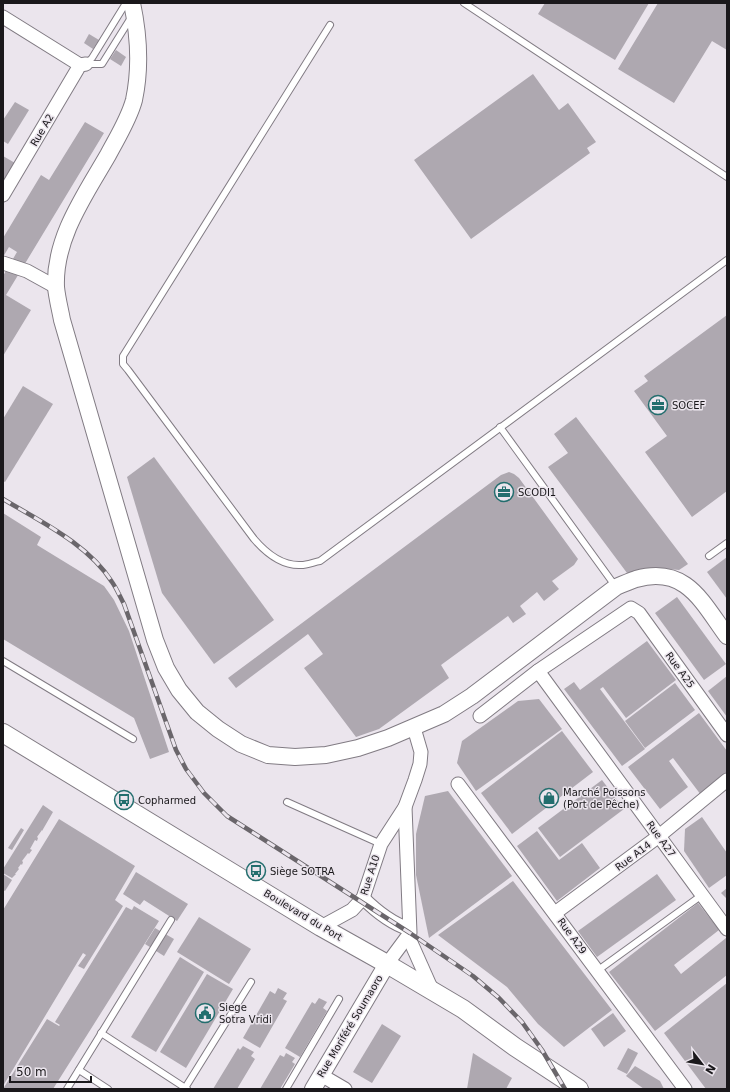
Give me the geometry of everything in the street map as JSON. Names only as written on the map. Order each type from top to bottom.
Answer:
[{"type":"main road","name":"Boulevard du Port","points":[[3,734],[321,927],[463,1009],[515,1048],[574,1088]]},
{"type":"street","points":[[131,6],[139,44],[138,70],[133,101],[122,130],[74,214],[64,240],[57,266],[56,287],[62,320],[155,640],[166,668],[179,690],[197,712],[218,729],[241,744],[268,755],[295,757],[326,755],[358,748],[414,728],[444,714],[472,696],[616,587],[636,579],[656,575],[673,578],[682,581],[689,586],[727,636]]},
{"type":"street","points":[[3,17],[83,65]]},
{"type":"street","name":"Rue A2","points":[[3,195],[83,65]]},
{"type":"street","points":[[3,263],[27,271],[56,287]]},
{"type":"street","name":"Rue A25","points":[[538,671],[631,608],[639,613],[727,735]]},
{"type":"street","points":[[480,716],[538,671]]},
{"type":"street","name":"Rue A27","points":[[538,671],[727,929]]},
{"type":"street","name":"Rue A10","points":[[321,927],[352,910],[362,898],[381,844],[405,807],[420,764],[421,752],[414,728]]},
{"type":"street","name":"Rue A14","points":[[555,913],[659,836],[727,780]]},
{"type":"street","name":"Rue A29","points":[[458,784],[685,1089]]},
{"type":"street","name":"Rue A10","points":[[405,807],[408,932],[432,990]]},
{"type":"street","points":[[362,898],[379,913],[408,932],[387,964]]},
{"type":"street","name":"Rue Moriféré Soumaoro","points":[[313,1089],[387,964]]},
{"type":"street","points":[[321,1075],[345,1089]]},
{"type":"lane","points":[[464,3],[727,178]]},
{"type":"lane","points":[[83,65],[102,64],[131,6]]},
{"type":"lane","points":[[83,65],[92,58],[131,6]]},
{"type":"lane","points":[[330,25],[123,356],[124,364],[254,539],[268,552],[286,564],[301,565],[320,561],[727,260]]},
{"type":"lane","points":[[500,427],[616,587]]},
{"type":"lane","points":[[709,556],[727,543]]},
{"type":"lane","points":[[3,661],[133,739]]},
{"type":"lane","points":[[287,802],[381,844]]},
{"type":"lane","points":[[597,971],[702,895]]},
{"type":"lane","points":[[67,1089],[171,920]]},
{"type":"lane","points":[[101,1033],[186,1089],[252,982]]},
{"type":"lane","points":[[286,1089],[339,999]]},
{"type":"lane","points":[[79,1070],[108,1089]]},
{"type":"building","points":[[545,3],[649,3],[615,60],[538,14]]},
{"type":"building","points":[[658,3],[727,3],[727,50],[712,41],[674,103],[618,69]]},
{"type":"building","points":[[89,34],[99,40],[93,49],[84,43]]},
{"type":"building","points":[[116,50],[126,57],[121,66],[110,59]]},
{"type":"building","points":[[533,74],[559,110],[568,103],[596,142],[587,148],[590,153],[471,239],[414,160]]},
{"type":"building","points":[[15,102],[29,110],[8,144],[3,141],[3,120]]},
{"type":"building","points":[[85,122],[104,133],[6,295],[31,310],[3,356],[3,276],[17,252],[9,247],[3,257],[3,238],[41,175],[49,180]]},
{"type":"building","points":[[3,156],[15,163],[3,182]]},
{"type":"building","points":[[727,315],[727,491],[692,517],[645,452],[667,436],[634,391],[648,381],[644,376]]},
{"type":"building","points":[[23,386],[53,404],[5,482],[3,481],[3,419]]},
{"type":"building","points":[[576,417],[688,564],[679,570],[660,568],[627,573],[548,467],[568,453],[554,434]]},
{"type":"building","points":[[154,457],[274,620],[214,664],[162,593],[127,477]]},
{"type":"building","points":[[509,472],[519,478],[578,559],[574,565],[552,581],[559,589],[544,601],[537,592],[520,606],[526,614],[513,623],[508,616],[441,665],[449,678],[379,729],[356,737],[304,668],[323,654],[308,634],[236,688],[228,678],[501,475]]},
{"type":"building","points":[[3,513],[41,537],[37,545],[104,586],[114,600],[129,631],[169,752],[150,759],[134,718],[3,639]]},
{"type":"building","points":[[727,557],[727,599],[707,572]]},
{"type":"building","points":[[677,597],[726,664],[704,680],[655,613]]},
{"type":"building","points":[[647,641],[676,680],[626,718],[603,687],[600,689],[645,749],[622,766],[564,689],[574,682],[580,690]]},
{"type":"building","points":[[727,676],[727,717],[708,691]]},
{"type":"building","points":[[675,683],[695,710],[645,748],[625,721]]},
{"type":"building","points":[[539,699],[562,729],[476,791],[457,763],[462,741],[518,701]]},
{"type":"building","points":[[699,713],[727,751],[727,775],[701,795],[673,758],[669,761],[688,787],[660,809],[628,767]]},
{"type":"building","points":[[562,731],[593,772],[512,834],[481,793]]},
{"type":"building","points":[[602,780],[624,809],[560,857],[538,828]]},
{"type":"building","points":[[448,791],[512,876],[429,938],[416,875],[416,834],[425,796]]},
{"type":"building","points":[[43,805],[53,812],[37,837],[37,841],[35,840],[30,849],[32,850],[22,861],[22,865],[21,864],[16,874],[12,878],[3,873],[3,869]]},
{"type":"building","points":[[702,817],[727,853],[727,875],[709,888],[684,851],[685,829]]},
{"type":"building","points":[[59,819],[135,866],[115,900],[123,906],[84,969],[78,966],[86,955],[83,953],[3,1086],[3,910]]},
{"type":"building","points":[[21,828],[24,830],[12,850],[8,848]]},
{"type":"building","points":[[537,831],[559,860],[582,843],[600,868],[557,901],[517,846]]},
{"type":"building","points":[[136,872],[188,904],[177,921],[144,900],[140,905],[123,894]]},
{"type":"building","points":[[3,874],[12,880],[5,891],[3,890]]},
{"type":"building","points":[[657,874],[676,900],[597,957],[578,931]]},
{"type":"building","points":[[513,881],[612,1010],[564,1047],[538,1024],[507,987],[438,935]]},
{"type":"building","points":[[727,888],[727,899],[721,893]]},
{"type":"building","points":[[698,903],[719,930],[674,965],[681,974],[726,938],[727,975],[655,1031],[609,972]]},
{"type":"building","points":[[134,906],[159,921],[53,1089],[3,1089],[47,1019],[59,1026],[60,1025],[55,1022],[126,907],[132,910]]},
{"type":"building","points":[[199,917],[251,949],[229,984],[177,952]]},
{"type":"building","points":[[155,928],[174,939],[164,956],[145,944]]},
{"type":"building","points":[[180,957],[204,972],[156,1052],[131,1037]]},
{"type":"building","points":[[207,974],[233,989],[186,1068],[160,1052]]},
{"type":"building","points":[[727,983],[727,1089],[706,1089],[664,1033]]},
{"type":"building","points":[[278,988],[287,993],[283,999],[287,1001],[260,1048],[243,1038],[270,991],[275,994]]},
{"type":"building","points":[[319,998],[327,1002],[323,1008],[327,1011],[300,1057],[285,1048],[312,1002],[315,1004]]},
{"type":"building","points":[[613,1013],[626,1031],[604,1047],[591,1029]]},
{"type":"building","points":[[382,1024],[401,1036],[372,1083],[353,1072]]},
{"type":"building","points":[[243,1046],[254,1052],[251,1056],[255,1059],[237,1089],[213,1089],[238,1048],[240,1050]]},
{"type":"building","points":[[628,1048],[638,1053],[627,1074],[617,1069]]},
{"type":"building","points":[[286,1053],[295,1058],[292,1062],[295,1064],[280,1089],[260,1089],[280,1055],[284,1057]]},
{"type":"building","points":[[473,1053],[512,1078],[506,1089],[467,1089]]},
{"type":"building","points":[[635,1066],[660,1081],[664,1089],[644,1089],[626,1076]]},
{"type":"railway","points":[[3,499],[48,525],[77,545],[102,568],[112,582],[124,604],[176,750],[186,769],[204,793],[227,816],[410,933],[473,976],[499,998],[522,1022],[542,1050],[565,1089]]},
{"type":"place","name":"SOCEF","points":[[658,405]]},
{"type":"place","name":"SCODI1","points":[[504,492]]},
{"type":"place","name":"Marché Poissons (Port de Pêche)","points":[[549,798]]},
{"type":"place","name":"Copharmed","points":[[124,800]]},
{"type":"place","name":"Siège SOTRA","points":[[256,871]]},
{"type":"place","name":"Siege Sotra Vridi","points":[[205,1013]]}]
